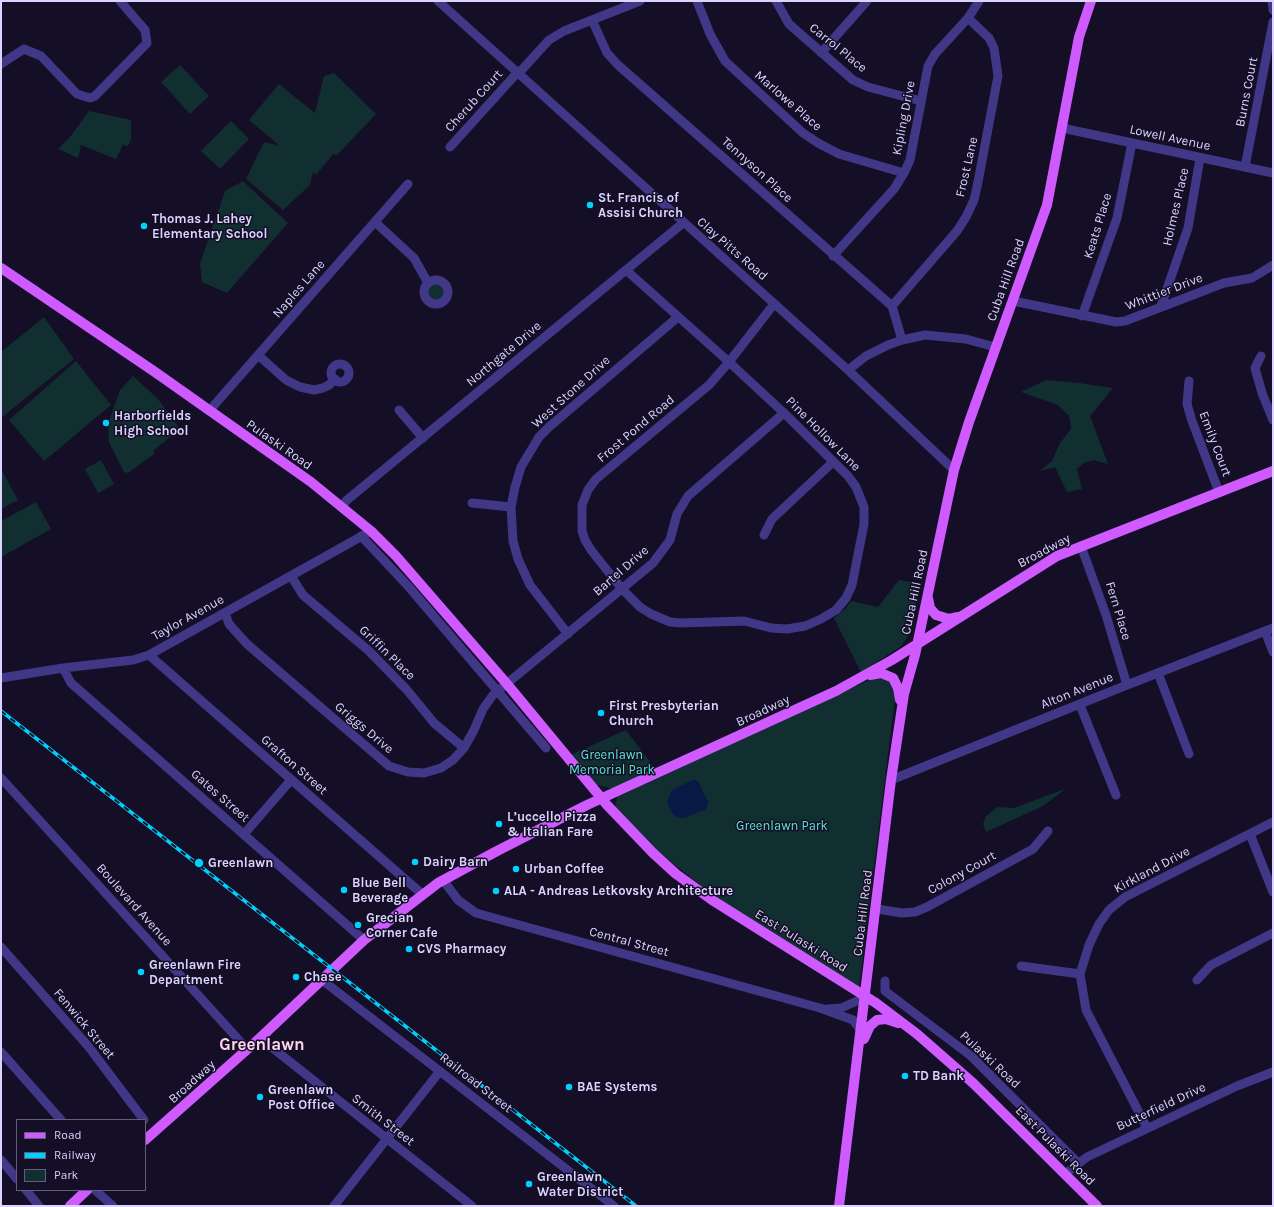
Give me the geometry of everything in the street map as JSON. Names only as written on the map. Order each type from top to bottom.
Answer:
[{"type":"main road","name":"Cuba Hill Road","points":[[840,1206],[901,708],[928,596],[954,470],[995,347],[1047,205],[1079,37],[1091,1]]},
{"type":"main road","name":"Pulaski Road","points":[[1,268],[209,411],[342,506],[371,531],[396,556],[506,684]]},
{"type":"main road","name":"Broadway","points":[[146,1139],[260,1038],[364,940],[422,894],[444,880],[601,798],[830,694],[859,679],[917,645],[1057,556],[1273,471]]},
{"type":"main road","points":[[928,596],[930,608],[936,615],[949,619],[963,615]]},
{"type":"main road","points":[[859,679],[877,673],[890,676],[898,688],[901,708]]},
{"type":"main road","name":"East Pulaski Road","points":[[506,684],[601,798],[648,848],[692,886],[757,930],[866,998],[917,1034],[973,1083],[1097,1206]]},
{"type":"main road","points":[[860,1048],[870,1026],[877,1020],[886,1019],[894,1021],[917,1034]]},
{"type":"main road","points":[[70,1206],[86,1191]]},
{"type":"street","points":[[1,64],[24,49],[41,56],[76,94],[90,98],[95,96],[147,43],[145,30],[120,1]]},
{"type":"street","name":"Clay Pitts Road","points":[[438,1],[848,370],[954,470]]},
{"type":"street","name":"Cherub Court","points":[[450,147],[550,40],[564,31],[640,1]]},
{"type":"street","name":"Marlowe Place","points":[[697,1],[710,34],[725,61],[803,133],[839,154],[904,173]]},
{"type":"street","name":"Carrol Place","points":[[776,1],[789,24],[853,80],[868,87],[921,101]]},
{"type":"street","points":[[821,53],[867,1]]},
{"type":"street","name":"Kipling Drive","points":[[833,256],[894,189],[904,173],[910,160],[928,66],[935,54],[968,18],[979,1]]},
{"type":"street","points":[[1272,3],[1273,10]]},
{"type":"street","name":"Frost Lane","points":[[892,306],[957,231],[966,217],[978,182],[998,76],[994,48],[989,38],[968,18]]},
{"type":"street","name":"Tennyson Place","points":[[592,20],[607,53],[618,66],[833,256],[892,306]]},
{"type":"street","name":"Burns Court","points":[[1245,167],[1273,22]]},
{"type":"street","name":"Lowell Avenue","points":[[1062,128],[1273,173]]},
{"type":"street","name":"Keats Place","points":[[1082,316],[1117,218],[1132,143]]},
{"type":"street","name":"Holmes Place","points":[[1161,306],[1188,228],[1200,158]]},
{"type":"street","name":"Naples Lane","points":[[209,411],[408,184]]},
{"type":"street","points":[[376,222],[414,258],[428,283]]},
{"type":"street","name":"Northgate Drive","points":[[342,506],[347,500],[683,223]]},
{"type":"street","name":"Whittier Drive","points":[[1013,301],[1082,316],[1116,322],[1125,321],[1224,283],[1252,278],[1273,266]]},
{"type":"street","name":"Pine Hollow Lane","points":[[622,589],[640,607],[650,614],[675,623],[744,620],[771,628],[787,629],[805,626],[836,610],[849,592],[857,566],[864,524],[862,498],[848,476],[784,413],[626,270]]},
{"type":"street","name":"Frost Pond Road","points":[[622,589],[585,540],[581,519],[582,505],[588,490],[608,468],[709,384],[729,362],[774,304]]},
{"type":"street","points":[[892,306],[902,340]]},
{"type":"street","name":"West Stone Drive","points":[[568,634],[540,599],[523,572],[513,541],[511,507],[521,467],[539,437],[678,317]]},
{"type":"street","points":[[848,370],[866,356],[902,340],[925,335],[966,339],[995,347]]},
{"type":"street","points":[[258,355],[286,380],[300,387],[314,390],[323,388],[335,379]]},
{"type":"street","points":[[1261,356],[1256,368],[1262,393],[1273,420]]},
{"type":"street","name":"Emily Court","points":[[1189,381],[1187,404],[1190,415],[1220,492]]},
{"type":"street","points":[[399,410],[422,438]]},
{"type":"street","name":"Bartel Drive","points":[[506,684],[653,563],[670,540],[682,503],[688,496],[784,413]]},
{"type":"street","points":[[764,535],[772,519],[833,462]]},
{"type":"street","points":[[472,503],[511,507]]},
{"type":"street","name":"Taylor Avenue","points":[[1,678],[62,668],[132,660],[149,655],[371,531]]},
{"type":"street","points":[[361,536],[408,586],[546,748]]},
{"type":"street","name":"Fern Place","points":[[1081,546],[1106,615],[1127,685]]},
{"type":"street","name":"Griffin Place","points":[[291,576],[296,586],[309,601],[369,651],[407,690],[434,724],[464,748]]},
{"type":"street","name":"Griggs Drive","points":[[225,613],[229,624],[247,644],[389,766],[408,772],[424,773],[441,768],[453,760],[464,748],[474,730],[483,708],[506,684]]},
{"type":"street","points":[[1269,630],[1273,652]]},
{"type":"street","name":"Alton Avenue","points":[[891,780],[1127,685],[1269,630]]},
{"type":"street","name":"Grafton Street","points":[[149,655],[422,894]]},
{"type":"street","name":"Gates Street","points":[[62,668],[71,683],[364,940]]},
{"type":"street","points":[[1158,673],[1189,754]]},
{"type":"street","points":[[1080,705],[1116,795]]},
{"type":"street","name":"Boulevard Avenue","points":[[1,778],[247,1049]]},
{"type":"street","points":[[244,834],[291,780]]},
{"type":"street","name":"Kirkland Drive","points":[[1147,1128],[1086,1010],[1080,974],[1089,945],[1099,924],[1109,910],[1126,897],[1273,822]]},
{"type":"street","name":"Colony Court","points":[[877,909],[902,913],[914,912],[927,907],[1033,849],[1048,831]]},
{"type":"street","points":[[1250,834],[1273,892]]},
{"type":"street","name":"Central Street","points":[[444,880],[458,900],[476,913],[484,916],[820,1008],[853,1020],[862,1032]]},
{"type":"street","points":[[1197,980],[1211,965],[1273,933]]},
{"type":"street","name":"Fenwick Street","points":[[1,947],[88,1046],[143,1119]]},
{"type":"street","points":[[1021,966],[1080,974]]},
{"type":"street","name":"Railroad Street","points":[[322,980],[614,1206]]},
{"type":"street","name":"Pulaski Road","points":[[885,981],[885,991],[971,1056],[1078,1163]]},
{"type":"street","name":"Central Street","points":[[820,1008],[841,1008],[866,998]]},
{"type":"street","name":"Smith Street","points":[[260,1038],[472,1206]]},
{"type":"street","points":[[1,1052],[60,1119]]},
{"type":"street","points":[[334,1206],[388,1140],[440,1071]]},
{"type":"street","name":"Butterfield Drive","points":[[1065,1174],[1078,1163],[1147,1128],[1237,1086],[1273,1072]]},
{"type":"street","name":"Fenwick Street","points":[[146,1124],[153,1133]]},
{"type":"street","points":[[1,1160],[16,1177]]},
{"type":"street","points":[[27,1191],[39,1206]]},
{"type":"street","points":[[96,1191],[113,1206]]},
{"type":"green space","points":[[180,65],[209,96],[190,114],[161,82]]},
{"type":"green space","points":[[334,73],[376,114],[336,156],[334,153],[316,175],[313,172],[310,185],[283,210],[246,179],[264,142],[280,146],[249,120],[279,84],[315,113],[324,76]]},
{"type":"green space","points":[[89,111],[131,120],[131,140],[128,146],[123,145],[116,159],[81,145],[78,158],[58,149],[70,137]]},
{"type":"green space","points":[[231,121],[249,139],[220,169],[201,151]]},
{"type":"green space","points":[[243,181],[288,223],[227,293],[202,282],[200,264],[225,191]]},
{"type":"green space","points":[[436,282],[443,285],[446,292],[443,299],[436,302],[429,299],[426,292],[429,285]]},
{"type":"green space","points":[[44,317],[74,359],[1,418],[1,352]]},
{"type":"green space","points":[[76,361],[111,405],[44,461],[9,420]]},
{"type":"green space","points":[[133,376],[158,399],[178,426],[178,431],[154,450],[154,454],[128,473],[124,472],[109,442],[108,423],[120,390]]},
{"type":"green space","points":[[1046,380],[1113,388],[1090,416],[1108,464],[1094,460],[1084,463],[1077,469],[1082,489],[1067,492],[1055,467],[1040,471],[1052,461],[1060,443],[1071,429],[1069,416],[1058,405],[1021,392]]},
{"type":"green space","points":[[101,460],[114,484],[98,493],[85,469]]},
{"type":"green space","points":[[1,469],[18,500],[1,509]]},
{"type":"green space","points":[[36,502],[51,529],[1,557],[1,521]]},
{"type":"green space","points":[[899,580],[921,584],[907,638],[900,647],[861,672],[834,618],[845,609],[851,601],[878,607]]},
{"type":"green space","name":"Greenlawn Park","points":[[884,675],[896,690],[859,987],[717,898],[656,850],[615,809],[617,797],[878,676]]},
{"type":"green space","name":"Greenlawn Memorial Park","points":[[626,730],[656,770],[614,789],[592,784],[568,756]]},
{"type":"green space","points":[[1067,788],[1043,806],[986,832],[983,824],[986,816],[998,807],[1014,808]]},
{"type":"water","points":[[693,780],[698,781],[708,802],[706,809],[684,818],[676,817],[671,811],[667,801],[672,790]]},
{"type":"railway","points":[[1,711],[636,1206]]},
{"type":"place","name":"St. Francis of Assisi Church","points":[[590,205]]},
{"type":"place","name":"Thomas J. Lahey Elementary School","points":[[144,226]]},
{"type":"place","name":"Harborfields High School","points":[[106,423]]},
{"type":"place","name":"First Presbyterian Church","points":[[601,713]]},
{"type":"place","name":"L’uccello Pizza & Italian Fare","points":[[499,824]]},
{"type":"place","name":"Dairy Barn","points":[[415,862]]},
{"type":"place","name":"Greenlawn","points":[[199,863]]},
{"type":"place","name":"Urban Coffee","points":[[516,869]]},
{"type":"place","name":"Blue Bell Beverage","points":[[344,890]]},
{"type":"place","name":"ALA - Andreas Letkovsky Architecture","points":[[496,891]]},
{"type":"place","name":"Grecian Corner Cafe","points":[[358,925]]},
{"type":"place","name":"CVS Pharmacy","points":[[409,949]]},
{"type":"place","name":"Greenlawn Fire Department","points":[[141,972]]},
{"type":"place","name":"Chase","points":[[296,977]]},
{"type":"place","name":"TD Bank","points":[[905,1076]]},
{"type":"place","name":"BAE Systems","points":[[569,1087]]},
{"type":"place","name":"Greenlawn Post Office","points":[[260,1097]]},
{"type":"place","name":"Greenlawn Water District","points":[[529,1184]]},
{"type":"district","name":"Greenlawn","points":[[262,1045]]}]
